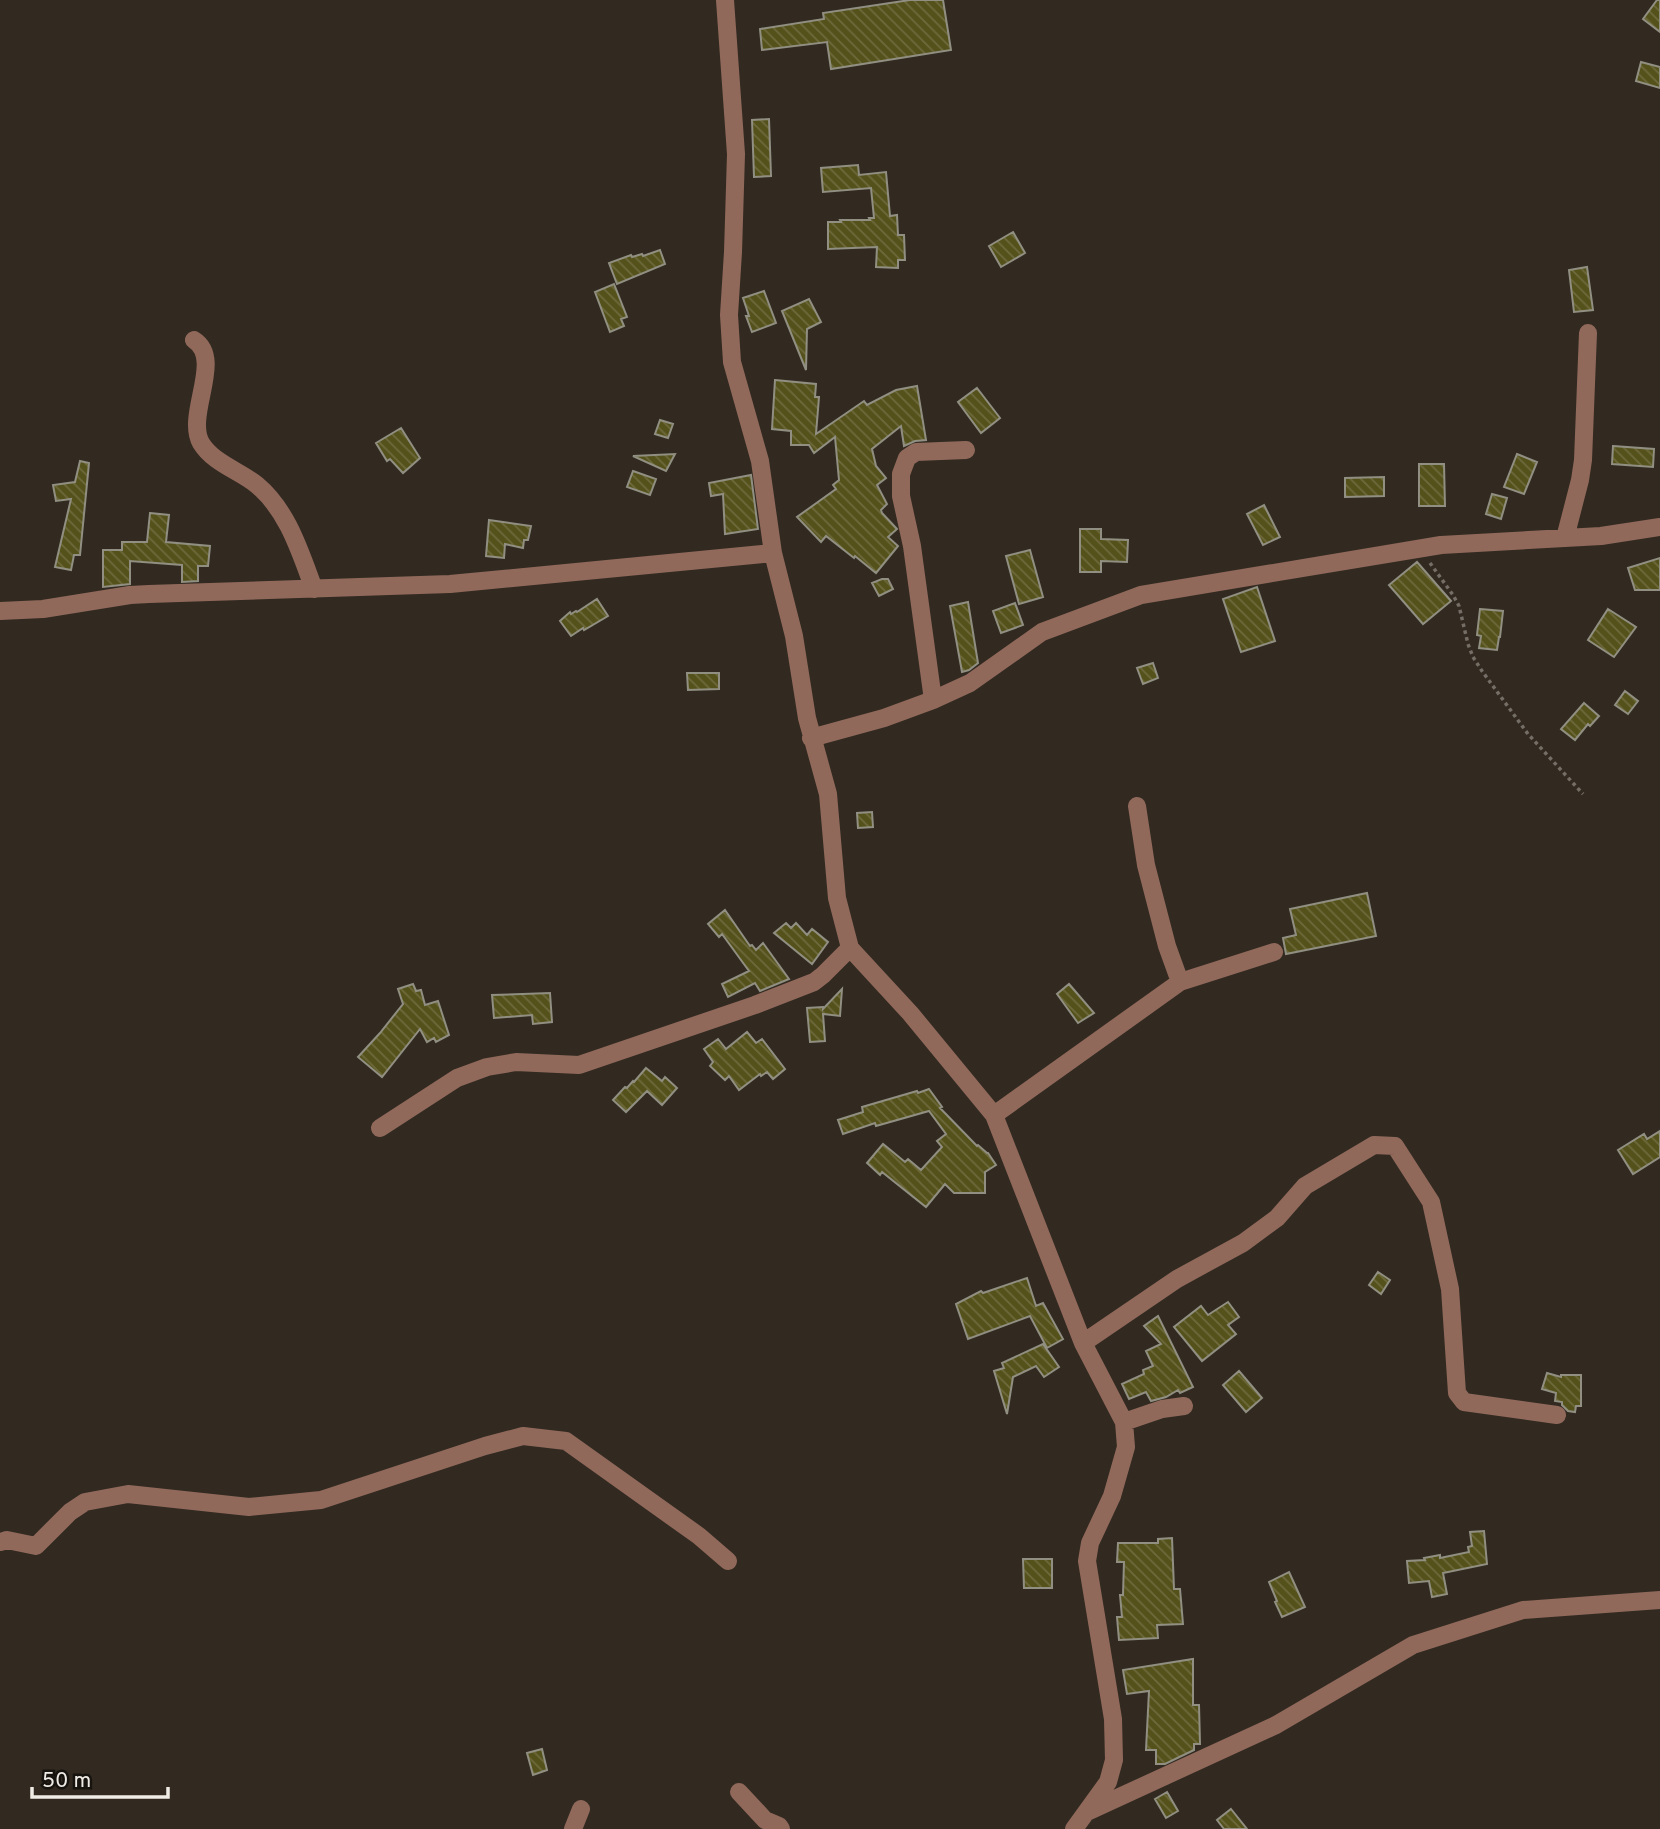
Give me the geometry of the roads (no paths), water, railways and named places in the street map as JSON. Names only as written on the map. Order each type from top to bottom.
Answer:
[{"type":"street","points":[[725,0],[736,154],[729,315],[732,362],[760,461],[773,553],[794,636],[811,738],[828,793],[837,898],[850,948],[910,1013],[995,1115],[1083,1343],[1124,1422],[1126,1447],[1112,1496],[1090,1543],[1087,1562],[1113,1719],[1114,1760],[1108,1782],[1074,1829]]},
{"type":"street","points":[[1565,538],[1583,460],[1588,333]]},
{"type":"street","points":[[194,340],[204,348],[205,357],[205,375],[197,425],[200,441],[219,461],[257,485],[273,503],[290,528],[314,589]]},
{"type":"street","points":[[933,700],[912,546],[901,496],[901,474],[907,458],[916,452],[966,450]]},
{"type":"street","points":[[811,738],[884,718],[933,700],[970,683],[1042,632],[1141,595],[1441,545],[1601,536],[1660,527]]},
{"type":"street","points":[[0,611],[43,609],[140,594],[450,584],[773,553]]},
{"type":"street","points":[[1137,806],[1146,865],[1167,946],[1180,982]]},
{"type":"street","points":[[380,1128],[457,1078],[487,1067],[516,1062],[579,1065],[755,1005],[814,982],[850,948]]},
{"type":"street","points":[[995,1115],[1180,982],[1274,952]]},
{"type":"street","points":[[1083,1343],[1177,1279],[1243,1243],[1277,1219],[1305,1186],[1374,1145],[1395,1146],[1431,1202],[1450,1289],[1457,1392],[1464,1402],[1556,1415]]},
{"type":"street","points":[[1124,1422],[1162,1409],[1184,1406]]},
{"type":"street","points":[[0,1542],[7,1540],[36,1546],[70,1512],[85,1502],[128,1494],[249,1507],[321,1500],[523,1436],[566,1441],[699,1536],[728,1562]]},
{"type":"street","points":[[1086,1812],[1276,1725],[1413,1645],[1523,1610],[1660,1600]]},
{"type":"street","points":[[739,1792],[765,1820],[781,1829]]},
{"type":"street","points":[[573,1829],[581,1809]]}]
